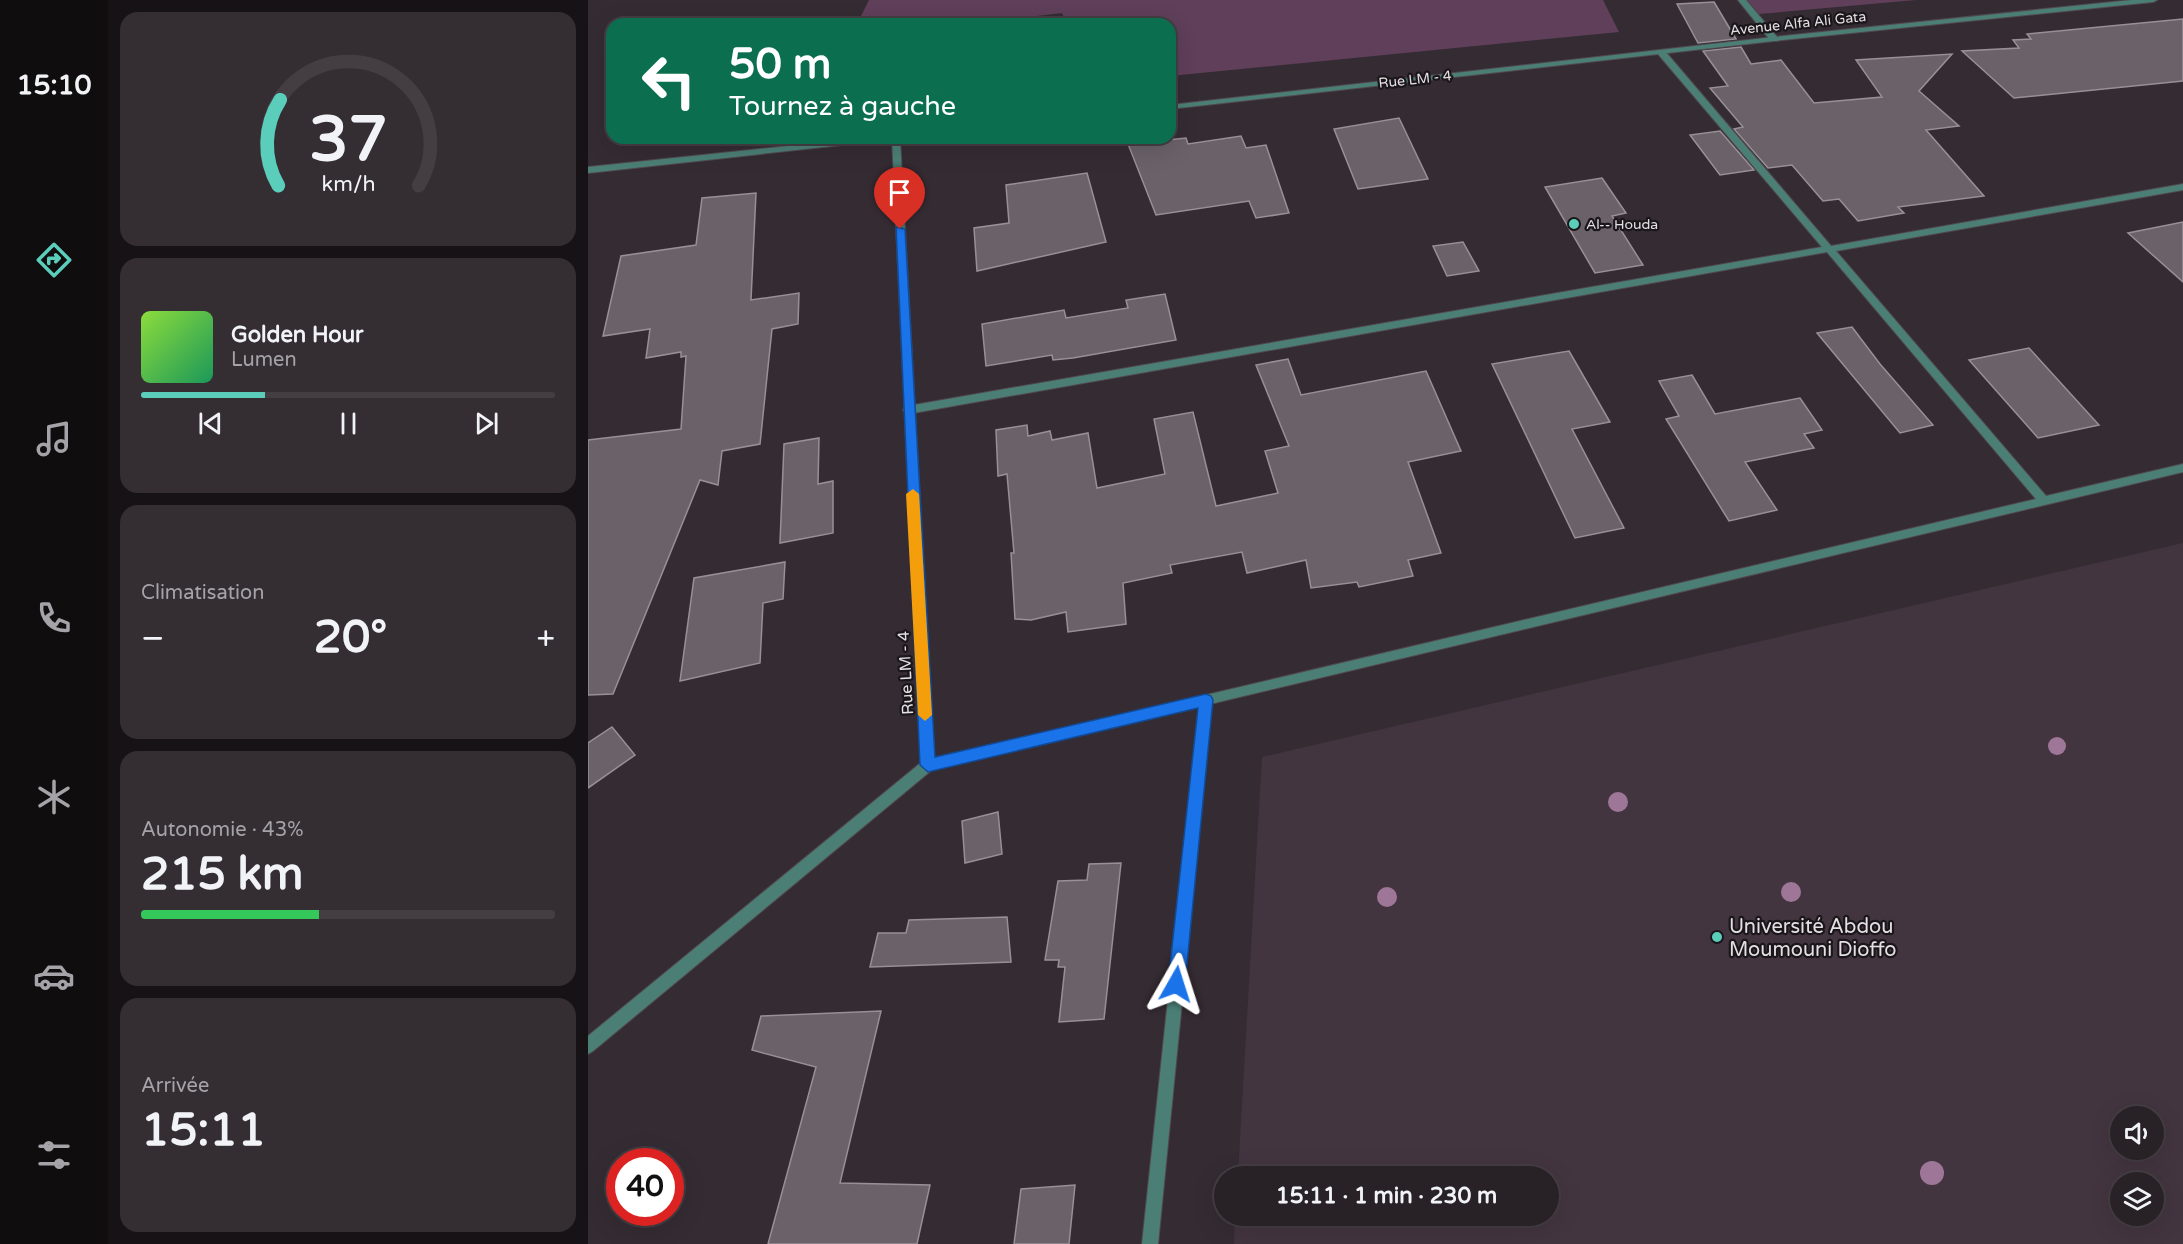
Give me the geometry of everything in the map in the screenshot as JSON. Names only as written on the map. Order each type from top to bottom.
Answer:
[{"type":"street","points":[[1742,0],[1774,39]]},
{"type":"street","name":"Avenue Alfa Ali Gata","points":[[1661,52],[2153,0]]},
{"type":"street","points":[[1661,52],[2044,501]]},
{"type":"street","name":"Rue LM - 4","points":[[1176,106],[1661,52]]},
{"type":"street","points":[[588,170],[832,144]]},
{"type":"street","name":"Rue LM - 4","points":[[896,144],[908,410],[928,765]]},
{"type":"street","points":[[908,410],[2183,187]]},
{"type":"street","points":[[588,1046],[928,765],[2183,468]]},
{"type":"street","points":[[1150,1244],[1206,700]]},
{"type":"shaded area","points":[[869,0],[1603,0],[1619,32],[1176,75],[1176,18],[1064,18],[1062,13],[1020,18],[860,18]]},
{"type":"shaded area","points":[[1747,0],[1916,0],[1759,14]]},
{"type":"shaded area","name":"Université Abdou Moumouni Dioffo","points":[[2183,543],[2183,1244],[1234,1244],[1235,1226],[1559,1226],[1559,1166],[1239,1166],[1262,757]]},
{"type":"building","points":[[1714,2],[1736,39],[1698,43],[1677,4]]},
{"type":"building","points":[[2183,19],[2183,81],[2014,98],[1962,51],[2019,48],[2013,40],[2031,39],[2027,34]]},
{"type":"building","points":[[1741,47],[1751,64],[1781,60],[1814,103],[1882,97],[1856,60],[1952,54],[1919,91],[1959,126],[1926,130],[1984,196],[1898,207],[1904,213],[1858,221],[1839,199],[1823,201],[1792,165],[1768,168],[1734,129],[1743,127],[1710,88],[1728,86],[1703,51]]},
{"type":"building","points":[[1399,118],[1428,179],[1358,189],[1334,129]]},
{"type":"building","points":[[1720,131],[1754,170],[1720,175],[1690,135]]},
{"type":"building","points":[[1241,136],[1246,148],[1266,145],[1289,213],[1256,218],[1249,201],[1156,215],[1128,144],[1176,144],[1176,139],[1186,138],[1188,144]]},
{"type":"building","points":[[1087,173],[1106,242],[977,271],[974,228],[1009,223],[1006,185]]},
{"type":"building","points":[[1602,178],[1626,213],[1612,216],[1643,265],[1595,273],[1545,187]]},
{"type":"building","points":[[756,193],[751,300],[799,293],[798,324],[772,329],[760,444],[722,451],[718,485],[700,480],[613,694],[588,695],[588,440],[681,429],[686,356],[681,357],[681,352],[646,358],[650,329],[603,336],[621,256],[696,245],[702,198]]},
{"type":"building","points":[[2183,222],[2183,282],[2128,233]]},
{"type":"building","points":[[1463,242],[1479,271],[1447,276],[1433,246]]},
{"type":"building","points":[[1165,294],[1176,340],[1073,358],[1053,360],[1052,355],[986,366],[982,324],[1064,310],[1066,318],[1128,308],[1126,300]]},
{"type":"building","points":[[1852,327],[1880,364],[1933,425],[1900,433],[1817,333]]},
{"type":"building","points":[[2029,348],[2099,425],[2038,438],[1969,360]]},
{"type":"building","points":[[1569,351],[1610,422],[1572,429],[1624,528],[1575,538],[1492,364]]},
{"type":"building","points":[[1288,359],[1301,395],[1426,371],[1461,451],[1408,462],[1441,553],[1408,560],[1413,576],[1359,587],[1357,582],[1311,588],[1306,560],[1247,573],[1242,552],[1170,565],[1172,573],[1123,583],[1126,624],[1068,632],[1066,612],[1031,620],[1015,619],[1011,553],[1014,553],[1007,474],[998,476],[996,430],[1027,425],[1028,436],[1050,431],[1052,440],[1088,433],[1097,488],[1165,474],[1154,419],[1193,412],[1216,506],[1278,493],[1265,451],[1289,446],[1256,365]]},
{"type":"building","points":[[1692,375],[1715,414],[1800,398],[1822,430],[1804,434],[1814,448],[1745,462],[1777,510],[1729,521],[1666,419],[1679,416],[1659,381]]},
{"type":"building","points":[[819,438],[818,484],[833,481],[833,533],[780,543],[784,444]]},
{"type":"building","points":[[785,562],[783,599],[763,603],[760,663],[680,681],[694,578]]},
{"type":"building","points":[[612,727],[635,755],[588,788],[588,743]]},
{"type":"building","points":[[998,812],[1002,854],[965,863],[962,821]]},
{"type":"building","points":[[1121,863],[1104,1019],[1059,1022],[1065,967],[1058,967],[1059,960],[1045,960],[1058,881],[1087,880],[1089,864]]},
{"type":"building","points":[[1007,917],[1011,962],[870,967],[878,933],[906,933],[909,920]]},
{"type":"building","points":[[881,1011],[840,1183],[930,1185],[917,1244],[768,1244],[816,1067],[752,1050],[761,1016]]},
{"type":"building","points":[[1075,1185],[1069,1244],[1014,1244],[1021,1189]]},
{"type":"slow traffic","points":[[913,494],[925,715]]},
{"type":"place","name":"Al-- Houda","points":[[1574,224]]},
{"type":"place","name":"Université Abdou Moumouni Dioffo","points":[[1717,937]]},
{"type":"route","points":[[900,229],[928,765],[1206,700],[1176,984]]}]
